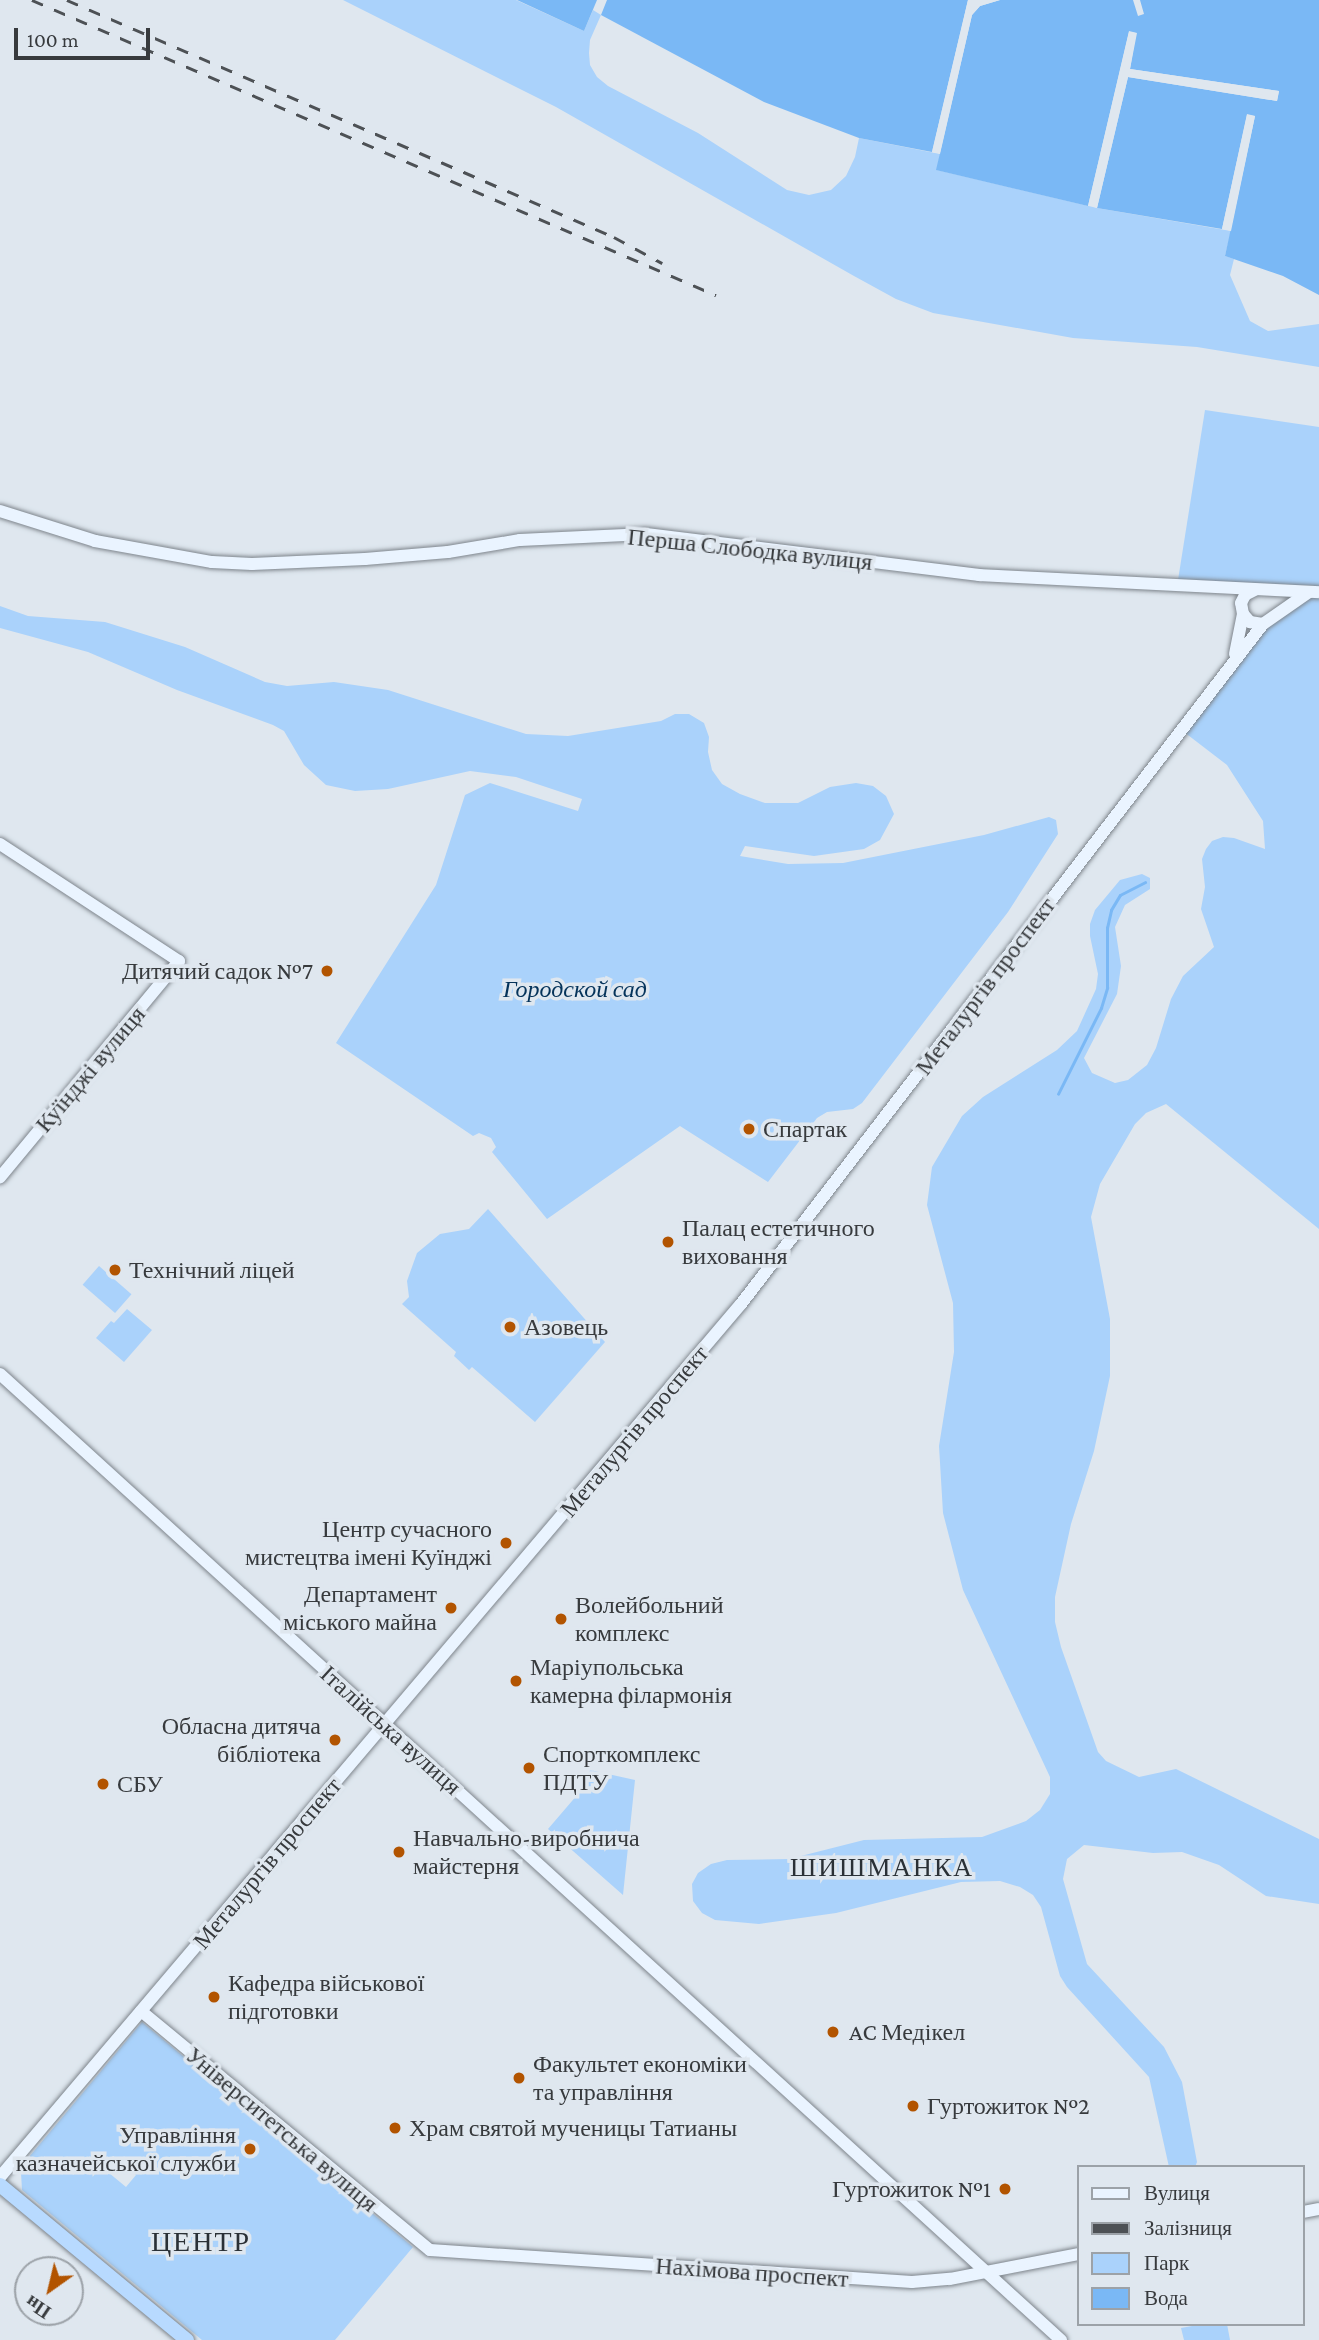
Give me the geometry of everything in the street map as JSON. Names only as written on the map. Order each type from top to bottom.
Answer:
[{"type":"highway","points":[[0,2185],[187,2340]]},
{"type":"street","name":"Перша Слободка вулиця","points":[[0,511],[95,541],[212,562],[252,564],[365,559],[579,536],[646,534],[966,573],[1314,592]]},
{"type":"street","points":[[1231,588],[1250,622],[1263,624],[1314,592]]},
{"type":"street","points":[[1235,658],[1245,595],[1259,589],[1275,601],[1274,615]]},
{"type":"street","name":"Металургів проспект","points":[[0,2177],[749,1294],[1263,624]]},
{"type":"street","name":"Куїнджі вулиця","points":[[0,844],[179,961],[0,1177]]},
{"type":"street","name":"Італійська вулиця","points":[[0,1374],[1061,2340]]},
{"type":"street","name":"Університетська вулиця","points":[[141,2011],[423,2247]]},
{"type":"street","name":"Нахімова проспект","points":[[423,2247],[437,2252],[912,2282],[986,2272],[1078,2254]]},
{"type":"green space","points":[[343,0],[516,0],[584,31],[593,10],[601,15],[590,40],[589,53],[590,65],[597,77],[608,86],[698,133],[787,190],[809,195],[831,190],[846,176],[855,157],[859,138],[940,154],[937,170],[1097,208],[1231,231],[1225,256],[1234,259],[1230,275],[1250,321],[1268,331],[1319,324],[1319,367],[1197,347],[1073,338],[933,313],[896,299],[556,107]]},
{"type":"green space","points":[[1205,410],[1319,427],[1319,586],[1178,580]]},
{"type":"green space","points":[[1309,596],[1319,597],[1319,1229],[1166,1104],[1146,1113],[1135,1124],[1100,1184],[1091,1217],[1110,1319],[1110,1376],[1094,1451],[1071,1524],[1055,1597],[1055,1622],[1061,1647],[1098,1752],[1106,1761],[1139,1777],[1176,1769],[1319,1839],[1319,1904],[1266,1896],[1219,1865],[1182,1852],[1153,1853],[1084,1845],[1067,1859],[1063,1879],[1087,1964],[1164,2047],[1182,2082],[1197,2162],[1196,2165],[1169,2165],[1149,2077],[1067,1987],[1060,1976],[1041,1907],[1033,1895],[1020,1887],[1000,1881],[961,1882],[836,1913],[759,1924],[715,1920],[702,1913],[693,1901],[692,1884],[698,1873],[711,1864],[727,1860],[789,1859],[864,1840],[982,1837],[1026,1821],[1040,1810],[1050,1794],[1050,1777],[963,1590],[943,1513],[939,1446],[954,1352],[953,1303],[927,1205],[932,1167],[962,1116],[983,1097],[1057,1050],[1077,1031],[1096,989],[1098,974],[1090,936],[1090,924],[1095,910],[1120,880],[1142,874],[1150,878],[1150,889],[1125,905],[1115,927],[1121,966],[1117,994],[1084,1058],[1092,1073],[1115,1083],[1128,1080],[1147,1065],[1156,1048],[1171,999],[1183,976],[1214,947],[1201,909],[1205,887],[1202,859],[1206,849],[1212,841],[1223,837],[1265,849],[1263,821],[1227,765],[1184,732],[1265,627]]},
{"type":"green space","name":"Городской сад","points":[[0,606],[28,616],[105,622],[185,647],[265,682],[287,686],[334,682],[388,690],[526,734],[568,736],[661,721],[675,714],[689,714],[704,723],[709,737],[708,752],[712,770],[722,784],[740,794],[765,803],[798,803],[830,787],[856,783],[873,786],[886,796],[894,814],[880,840],[864,849],[814,856],[745,846],[740,856],[788,864],[843,863],[984,835],[1049,817],[1056,820],[1058,834],[1008,912],[862,1103],[853,1109],[827,1112],[817,1118],[768,1182],[680,1126],[547,1219],[492,1152],[496,1147],[491,1138],[479,1133],[473,1136],[336,1043],[436,885],[465,795],[490,783],[578,811],[582,799],[516,777],[470,771],[388,789],[355,791],[326,785],[304,765],[284,731],[88,652],[0,628]]},
{"type":"green space","name":"Азовець","points":[[488,1209],[605,1342],[535,1422],[472,1367],[469,1370],[454,1356],[456,1352],[402,1304],[409,1297],[407,1281],[417,1253],[440,1234],[469,1229]]},
{"type":"green space","points":[[99,1266],[131,1294],[115,1313],[83,1285]]},
{"type":"green space","points":[[127,1309],[152,1330],[124,1362],[96,1338],[111,1321],[114,1323]]},
{"type":"green space","points":[[590,1770],[635,1780],[623,1895],[548,1829],[578,1794]]},
{"type":"green space","points":[[142,2022],[413,2247],[335,2340],[202,2340],[22,2190],[21,2173],[24,2163]],"holes":[[[113,2156],[136,2175],[126,2187],[103,2168]]]},
{"type":"green space","points":[[1227,2326],[1230,2340],[1184,2340],[1181,2328]]},
{"type":"water","points":[[517,0],[597,0],[584,31]]},
{"type":"water","points":[[607,0],[968,0],[932,152],[859,138],[764,102],[601,15]]},
{"type":"water","points":[[1000,0],[1133,0],[1138,16],[1144,14],[1140,0],[1319,0],[1319,295],[1283,276],[1225,256],[1255,116],[1247,115],[1222,229],[1097,208],[1128,77],[1277,101],[1279,91],[1130,69],[1136,33],[1129,32],[1088,206],[936,170],[972,15],[980,6]]},
{"type":"pier","points":[[968,0],[972,0],[935,153],[932,152]]},
{"type":"pier","points":[[1000,0],[980,6],[972,15],[940,154],[937,153],[968,14],[978,3]]},
{"type":"pier","points":[[1129,31],[1137,33],[1130,69],[1279,91],[1277,101],[1128,77],[1097,208],[1094,207],[1126,74],[1275,97],[1275,94],[1128,72],[1132,35],[1092,206],[1088,206]]},
{"type":"pier","points":[[1247,114],[1255,116],[1231,231],[1227,230],[1250,119],[1226,230],[1222,229]]},
{"type":"waterway","points":[[1058,1094],[1101,1008],[1107,988],[1107,928],[1111,910],[1120,895],[1145,882]]},
{"type":"railway","points":[[32,0],[716,295]]},
{"type":"railway","points":[[67,0],[614,237],[662,263]]},
{"type":"place","name":"Дитячий садок №7","points":[[327,971]]},
{"type":"place","name":"Спартак","points":[[749,1129]]},
{"type":"place","name":"Палац естетичного виховання","points":[[668,1242]]},
{"type":"place","name":"Технічний ліцей","points":[[115,1270]]},
{"type":"place","name":"Азовець","points":[[510,1327]]},
{"type":"place","name":"Центр сучасного мистецтва імені Куїнджі","points":[[506,1543]]},
{"type":"place","name":"Департамент міського майна","points":[[451,1608]]},
{"type":"place","name":"Волейбольний комплекс","points":[[561,1619]]},
{"type":"place","name":"Маріупольська камерна філармонія","points":[[516,1681]]},
{"type":"place","name":"Обласна дитяча бібліотека","points":[[335,1740]]},
{"type":"place","name":"Спорткомплекс ПДТУ","points":[[529,1768]]},
{"type":"place","name":"СБУ","points":[[103,1784]]},
{"type":"place","name":"Навчально-виробнича майстерня","points":[[399,1852]]},
{"type":"place","name":"Кафедра військової підготовки","points":[[214,1997]]},
{"type":"place","name":"AC Медікел","points":[[833,2032]]},
{"type":"place","name":"Факультет економіки та управління","points":[[519,2078]]},
{"type":"place","name":"Гуртожиток №2","points":[[913,2106]]},
{"type":"place","name":"Храм святой мученицы Татианы","points":[[395,2128]]},
{"type":"place","name":"Управління казначейської служби","points":[[250,2149]]},
{"type":"place","name":"Гуртожиток №1","points":[[1005,2189]]},
{"type":"district","name":"ШИШМАНКА","points":[[882,1868]]},
{"type":"district","name":"ЦЕНТР","points":[[201,2242]]}]
